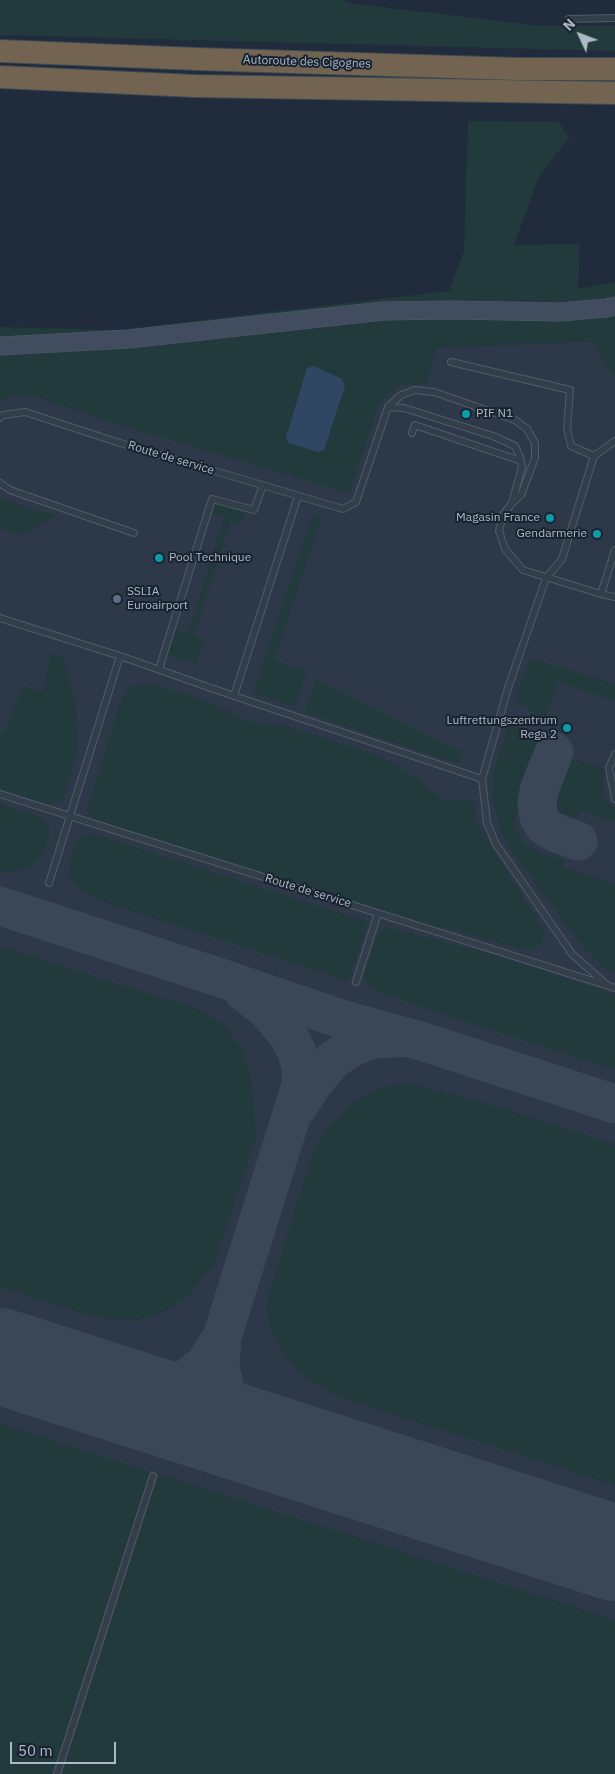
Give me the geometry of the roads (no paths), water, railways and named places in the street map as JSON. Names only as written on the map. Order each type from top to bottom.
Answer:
[{"type":"highway","name":"Autoroute des Cigognes","points":[[0,51],[499,68],[615,69]]},
{"type":"highway","name":"Autoroute des Cigognes","points":[[0,78],[195,86],[615,93]]},
{"type":"main road","points":[[0,346],[129,339],[383,311],[560,312],[615,306]]},
{"type":"lane","points":[[569,19],[615,18]]},
{"type":"lane","points":[[451,362],[570,390],[567,428],[571,446],[594,456]]},
{"type":"lane","points":[[388,407],[401,395],[415,390],[434,392],[515,420],[527,429],[535,443],[535,458],[521,495],[503,515],[499,531],[505,549],[524,570],[615,597]]},
{"type":"lane","points":[[388,407],[404,408],[493,436],[515,446],[522,467],[512,503]]},
{"type":"lane","name":"Route de service","points":[[0,418],[3,415],[24,412],[120,443],[343,509],[356,502],[388,407]]},
{"type":"lane","points":[[412,433],[415,425],[451,441],[521,461]]},
{"type":"lane","points":[[612,987],[572,954],[496,844],[487,823],[482,779],[508,688],[546,578],[562,559],[594,456],[615,441]]},
{"type":"lane","points":[[0,483],[10,490],[134,533]]},
{"type":"lane","points":[[160,670],[212,499],[254,510],[262,486]]},
{"type":"lane","points":[[234,696],[298,496]]},
{"type":"lane","points":[[601,594],[615,550]]},
{"type":"lane","points":[[0,618],[120,656],[482,779]]},
{"type":"lane","points":[[49,883],[120,656]]},
{"type":"lane","points":[[615,754],[609,768],[615,799]]},
{"type":"lane","name":"Route de service","points":[[0,794],[612,987]]},
{"type":"lane","points":[[356,982],[378,913]]},
{"type":"lane","points":[[57,1774],[153,1476]]},
{"type":"water","points":[[314,366],[342,379],[345,386],[324,450],[318,452],[288,443],[286,437],[307,368]]},
{"type":"place","name":"PIF N1","points":[[466,414]]},
{"type":"place","name":"Magasin France","points":[[550,518]]},
{"type":"place","name":"Gendarmerie","points":[[597,534]]},
{"type":"place","name":"Pool Technique","points":[[159,558]]},
{"type":"place","name":"SSLIA Euroairport","points":[[117,599]]},
{"type":"place","name":"Luftrettungszentrum Rega 2","points":[[567,728]]}]
